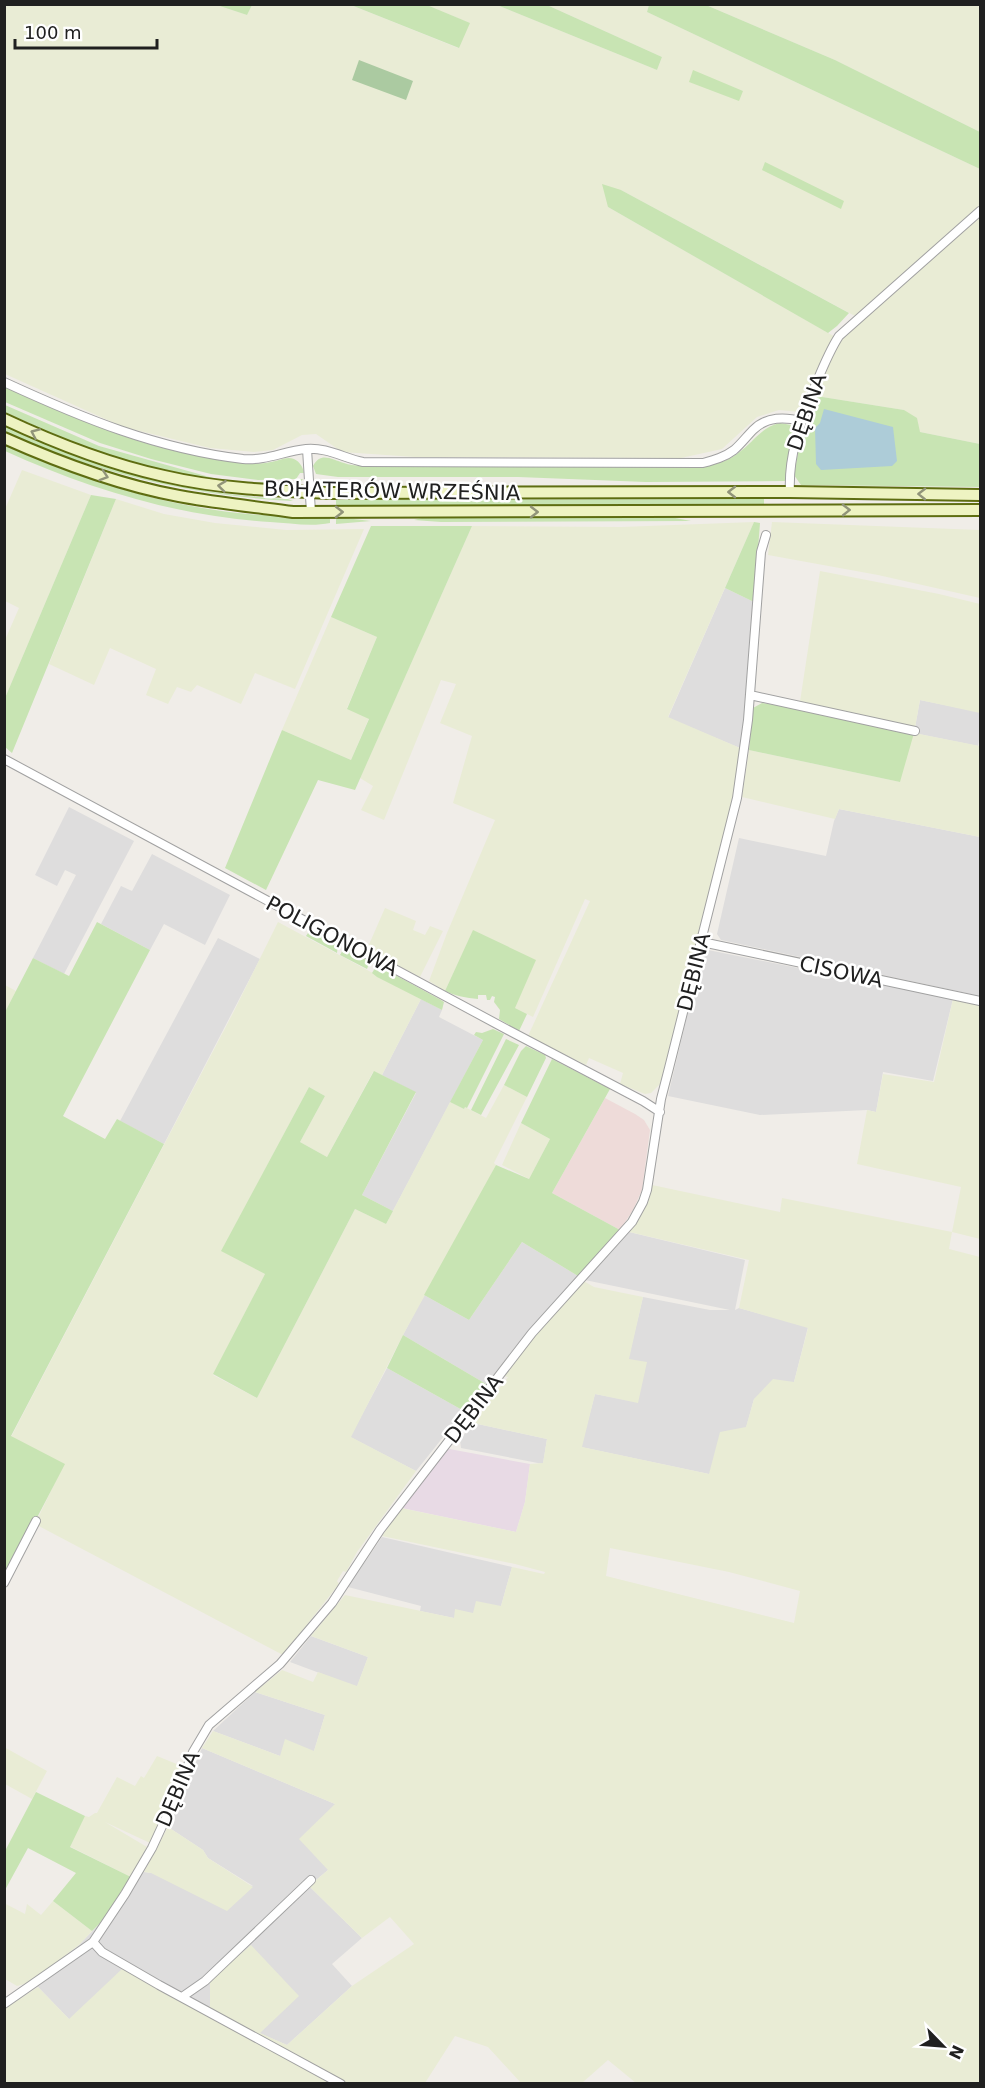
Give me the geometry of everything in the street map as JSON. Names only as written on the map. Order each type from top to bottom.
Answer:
[{"type":"main road","name":"BOHATERÓW WRZEŚNIA","points":[[4,418],[85,453],[165,476],[230,487],[311,492],[412,494],[790,492],[981,495]]},
{"type":"main road","name":"BOHATERÓW WRZEŚNIA","points":[[4,438],[71,465],[154,490],[224,503],[293,512],[981,510]]},
{"type":"street","name":"DĘBINA","points":[[790,492],[791,460],[802,421],[828,352],[839,336],[981,211]]},
{"type":"street","points":[[4,382],[104,426],[135,436],[204,453],[253,459],[307,449],[324,449],[363,462],[703,463],[732,452],[755,427],[771,419],[781,417],[802,421]]},
{"type":"street","points":[[307,449],[311,512]]},
{"type":"street","name":"DĘBINA","points":[[93,1942],[152,1848],[193,1752],[209,1725],[274,1670],[332,1603],[375,1537],[532,1333],[632,1222],[643,1202],[647,1190],[661,1099],[737,798],[750,695],[761,552],[766,535]]},
{"type":"street","points":[[750,695],[915,731]]},
{"type":"street","name":"POLIGONOWA","points":[[4,759],[660,1112]]},
{"type":"street","name":"CISOWA","points":[[702,942],[981,1001]]},
{"type":"street","points":[[646,1103],[661,1099]]},
{"type":"street","points":[[4,1583],[36,1521]]},
{"type":"street","points":[[182,1997],[205,1981],[311,1880]]},
{"type":"street","points":[[4,2004],[93,1942],[102,1952],[112,1958],[341,2084]]},
{"type":"shaded area","points":[[725,588],[754,602],[740,748],[668,718]]},
{"type":"shaded area","points":[[920,700],[980,712],[978,746],[914,733]]},
{"type":"shaded area","points":[[69,807],[134,841],[64,974],[33,958],[76,875],[65,870],[57,886],[35,875]]},
{"type":"shaded area","points":[[839,809],[980,837],[980,996],[721,940],[717,934],[739,838],[826,856]]},
{"type":"shaded area","points":[[152,854],[230,895],[205,945],[164,924],[150,950],[101,924],[121,886],[132,891]]},
{"type":"shaded area","points":[[218,938],[260,959],[164,1144],[120,1121]]},
{"type":"shaded area","points":[[703,949],[953,999],[933,1081],[883,1072],[876,1112],[867,1110],[760,1115],[668,1096]]},
{"type":"shaded area","points":[[421,999],[442,1010],[439,1017],[483,1040],[393,1211],[362,1195],[416,1093],[382,1075]]},
{"type":"shaded area","points":[[605,1098],[644,1120],[650,1130],[642,1190],[620,1230],[552,1193]]},
{"type":"shaded area","points":[[625,1231],[745,1260],[735,1310],[739,1308],[808,1327],[794,1382],[754,1399],[746,1428],[709,1474],[581,1447],[595,1394],[637,1402],[628,1360],[643,1297],[710,1310],[730,1310],[580,1279]]},
{"type":"shaded area","points":[[522,1242],[578,1276],[516,1346],[486,1384],[403,1335],[424,1295],[469,1320]]},
{"type":"shaded area","points":[[387,1368],[464,1411],[416,1471],[350,1437]]},
{"type":"shaded area","points":[[473,1423],[547,1439],[543,1464],[461,1448],[460,1440]]},
{"type":"shaded area","points":[[444,1448],[530,1464],[525,1502],[516,1532],[402,1508]]},
{"type":"shaded area","points":[[382,1537],[512,1567],[501,1606],[454,1618],[420,1611],[421,1606],[348,1587]]},
{"type":"shaded area","points":[[311,1636],[368,1657],[357,1687],[290,1662]]},
{"type":"shaded area","points":[[255,1692],[325,1715],[314,1751],[280,1756],[213,1731]]},
{"type":"shaded area","points":[[202,1748],[335,1804],[328,1870],[309,1886],[362,1938],[332,1964],[352,1986],[287,2045],[259,2033],[210,1980],[210,2006],[205,2012],[69,2019],[38,1987],[34,1979],[79,1945],[102,1921],[131,1877],[144,1872],[253,1886],[208,1858],[203,1850],[168,1827]]},
{"type":"green space","points":[[217,4],[247,15],[252,5],[351,5],[458,48],[469,23],[427,5],[497,5],[657,70],[662,57],[547,5],[649,5],[647,12],[980,169],[980,208],[855,316],[621,190],[608,207],[837,338],[980,213],[980,444],[920,432],[904,410],[816,396],[837,339],[823,357],[800,412],[779,410],[757,417],[722,449],[681,458],[415,457],[342,452],[316,434],[302,435],[273,450],[254,452],[210,448],[123,427],[5,374],[5,5]]},
{"type":"green space","points":[[252,4],[247,15],[217,5]]},
{"type":"green space","points":[[351,5],[427,5],[470,23],[459,48]]},
{"type":"green space","points":[[497,5],[547,5],[662,57],[657,70]]},
{"type":"green space","points":[[649,5],[706,5],[835,60],[980,132],[980,169],[647,12]]},
{"type":"green space","points":[[706,5],[980,5],[980,132],[835,60]]},
{"type":"green space","points":[[359,60],[413,81],[406,100],[352,80]]},
{"type":"green space","points":[[693,70],[743,91],[739,101],[689,82]]},
{"type":"green space","points":[[765,162],[844,201],[841,209],[762,170]]},
{"type":"green space","points":[[602,184],[621,190],[849,313],[828,333],[608,207]]},
{"type":"green space","points":[[5,387],[82,421],[134,440],[189,454],[244,463],[258,464],[291,458],[300,463],[304,473],[300,473],[296,479],[258,480],[211,474],[151,459],[100,443],[5,402]]},
{"type":"green space","points":[[816,396],[904,410],[917,418],[920,432],[980,444],[980,487],[801,485],[794,475],[801,436]]},
{"type":"green space","points":[[5,405],[99,446],[213,478],[149,467],[107,455],[5,412]]},
{"type":"green space","points":[[780,423],[791,425],[795,432],[785,481],[646,482],[518,477],[338,477],[316,474],[313,466],[316,461],[323,458],[360,466],[699,467],[727,460],[764,430]]},
{"type":"green space","points":[[5,424],[77,456],[148,479],[217,492],[293,501],[218,494],[109,471],[39,447],[5,432]]},
{"type":"green space","points":[[5,444],[81,476],[160,499],[244,514],[330,517],[330,523],[315,525],[235,519],[167,507],[101,489],[37,465],[5,451]]},
{"type":"green space","points":[[22,470],[91,495],[5,698],[5,640],[19,608],[5,601],[5,509]]},
{"type":"green space","points":[[303,479],[297,486],[277,487],[256,482],[297,482]]},
{"type":"green space","points":[[91,495],[116,499],[12,753],[5,747],[5,698]]},
{"type":"green space","points":[[116,499],[164,514],[215,523],[286,530],[364,529],[295,689],[255,673],[241,704],[197,685],[191,692],[177,687],[168,704],[146,695],[156,669],[110,648],[94,685],[49,664]]},
{"type":"green space","points":[[764,499],[764,506],[336,507],[336,500]]},
{"type":"green space","points":[[336,517],[371,521],[336,524]]},
{"type":"green space","points":[[426,517],[670,517],[691,521],[441,522],[414,520]]},
{"type":"green space","points":[[754,522],[668,717],[740,748],[733,800],[660,1084],[651,1093],[645,1094],[620,1084],[623,1073],[589,1058],[586,1065],[528,1036],[590,901],[585,899],[533,1017],[515,1008],[473,931],[445,991],[429,981],[495,820],[453,803],[472,736],[440,723],[456,684],[441,680],[384,820],[361,810],[373,786],[360,778],[472,526],[621,527]]},
{"type":"green space","points":[[754,522],[760,523],[754,602],[725,588]]},
{"type":"green space","points":[[772,522],[980,530],[980,598],[878,575],[768,555]]},
{"type":"green space","points":[[371,526],[472,526],[355,790],[318,780],[266,890],[225,868],[282,730],[351,760],[369,719],[347,709],[377,637],[331,617]]},
{"type":"green space","points":[[820,571],[980,604],[980,713],[920,700],[914,733],[980,746],[980,837],[839,809],[835,819],[742,797],[749,750],[900,782],[799,708]]},
{"type":"green space","points":[[331,617],[377,637],[347,708],[369,718],[351,760],[282,730]]},
{"type":"green space","points":[[762,703],[799,708],[914,733],[900,782],[749,750],[753,708]]},
{"type":"green space","points":[[385,908],[416,921],[413,930],[425,935],[430,926],[443,931],[420,977],[367,949]]},
{"type":"green space","points":[[97,922],[150,950],[63,1116],[105,1139],[117,1119],[164,1144],[11,1436],[65,1464],[5,1579],[5,1012],[33,958],[69,976]]},
{"type":"green space","points":[[278,922],[421,999],[382,1075],[373,1072],[327,1157],[300,1142],[325,1096],[309,1087],[222,1250],[265,1274],[213,1375],[257,1398],[355,1209],[386,1224],[450,1102],[486,1118],[504,1085],[527,1097],[494,1163],[496,1165],[403,1335],[351,1437],[416,1471],[357,1552],[346,1572],[343,1571],[337,1581],[339,1584],[283,1655],[35,1524],[64,1464],[11,1437],[233,1013]]},
{"type":"green space","points":[[310,930],[338,944],[337,953],[306,936]]},
{"type":"green space","points":[[473,930],[536,960],[515,1008],[527,1014],[519,1031],[499,1019],[500,1010],[494,1002],[495,997],[492,996],[490,1000],[487,1000],[486,995],[478,995],[478,999],[474,999],[445,991]]},
{"type":"green space","points":[[344,948],[370,961],[367,969],[340,955]]},
{"type":"green space","points":[[377,965],[444,1002],[442,1010],[377,977],[372,973]]},
{"type":"green space","points":[[5,985],[16,991],[5,1012]]},
{"type":"green space","points":[[953,999],[980,1005],[980,1239],[952,1232],[961,1187],[857,1164],[867,1110],[876,1112],[883,1074],[934,1082]]},
{"type":"green space","points":[[493,1029],[504,1034],[467,1108],[464,1109],[450,1102],[483,1040],[474,1035],[476,1032],[482,1033]]},
{"type":"green space","points":[[506,1039],[519,1045],[481,1115],[471,1110]]},
{"type":"green space","points":[[526,1046],[545,1055],[546,1058],[527,1097],[504,1085],[521,1051]]},
{"type":"green space","points":[[552,1059],[610,1089],[552,1193],[620,1230],[578,1276],[522,1242],[469,1320],[424,1295],[496,1165],[529,1179],[550,1139],[521,1123]]},
{"type":"green space","points":[[374,1071],[416,1092],[362,1195],[393,1211],[386,1224],[355,1209],[257,1398],[213,1374],[265,1274],[221,1251],[309,1087],[325,1096],[300,1142],[327,1157]]},
{"type":"green space","points":[[521,1123],[550,1139],[529,1179],[502,1165]]},
{"type":"green space","points":[[652,1185],[780,1212],[782,1198],[952,1232],[949,1249],[980,1257],[980,2083],[636,2083],[608,2060],[582,2083],[521,2083],[488,2047],[455,2036],[425,2083],[5,2083],[4,2009],[38,1987],[69,2019],[122,1969],[205,2012],[210,2006],[210,1980],[251,1945],[299,1996],[260,2033],[287,2045],[352,1986],[414,1944],[390,1917],[362,1938],[309,1886],[328,1870],[299,1839],[335,1804],[202,1748],[213,1731],[280,1756],[285,1739],[314,1751],[325,1715],[255,1692],[282,1670],[313,1682],[318,1672],[357,1686],[368,1657],[311,1636],[345,1595],[454,1618],[455,1609],[473,1613],[476,1601],[501,1606],[512,1567],[544,1574],[545,1572],[515,1564],[382,1536],[401,1508],[516,1532],[525,1502],[530,1464],[543,1463],[547,1439],[473,1423],[508,1377],[500,1375],[580,1279],[594,1287],[643,1297],[629,1359],[647,1362],[638,1403],[595,1394],[582,1447],[709,1474],[720,1432],[746,1427],[754,1399],[773,1379],[794,1382],[808,1328],[739,1308],[749,1260],[625,1231]],"holes":[[[610,1548],[729,1572],[800,1591],[794,1623],[606,1576]]]},
{"type":"green space","points":[[403,1335],[486,1384],[464,1411],[387,1368]]},
{"type":"green space","points":[[4,1747],[47,1771],[32,1799],[5,1784]]},
{"type":"green space","points":[[157,1756],[179,1765],[180,1772],[150,1843],[105,1822],[147,1847],[131,1877],[69,1846],[85,1816],[89,1817],[97,1813],[117,1777],[135,1786],[141,1776],[144,1778]]},
{"type":"green space","points":[[36,1792],[85,1816],[70,1847],[131,1877],[102,1921],[92,1931],[53,1901],[76,1873],[28,1848],[5,1890],[5,1851]]},
{"type":"green space","points":[[168,1827],[203,1850],[208,1858],[253,1887],[227,1911],[151,1873],[144,1872]]},
{"type":"green space","points":[[53,1901],[92,1931],[79,1945],[29,1983],[17,1986],[5,1979],[4,1903],[25,1914],[27,1904],[41,1915]]},
{"type":"water","points":[[824,409],[893,427],[897,461],[892,466],[821,470],[816,464],[815,428],[820,423]]}]
